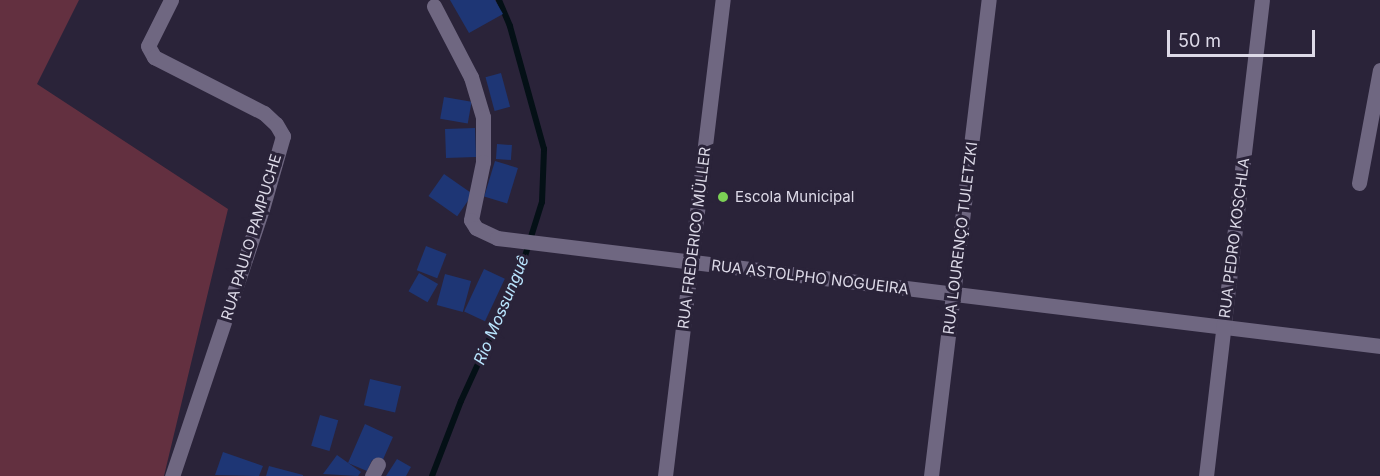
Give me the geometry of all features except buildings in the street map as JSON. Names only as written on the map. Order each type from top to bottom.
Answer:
[{"type":"street","name":"RUA PAULO PAMPUCHE","points":[[171,0],[148,46],[154,57],[264,113],[276,124],[282,136],[262,209],[172,476]]},
{"type":"street","name":"RUA FREDERICO MÜLLER","points":[[665,476],[723,0]]},
{"type":"street","name":"RUA LOURENÇO TULETZKI","points":[[931,476],[989,0]]},
{"type":"street","name":"RUA PEDRO KOSCHLA","points":[[1206,476],[1262,0]]},
{"type":"street","name":"RUA ASTOLPHO NOGUEIRA","points":[[434,6],[471,77],[483,117],[483,162],[471,220],[476,228],[485,233],[513,241],[1380,346]]},
{"type":"street","points":[[1359,183],[1380,70]]},
{"type":"shaded area","points":[[0,0],[79,0],[37,84],[228,209],[164,476],[0,476]]},
{"type":"waterway","name":"Rio Mossunguê","points":[[432,476],[461,401],[520,272],[542,202],[544,149],[510,26],[499,0]]},
{"type":"place","name":"Escola Municipal","points":[[723,197]]}]
